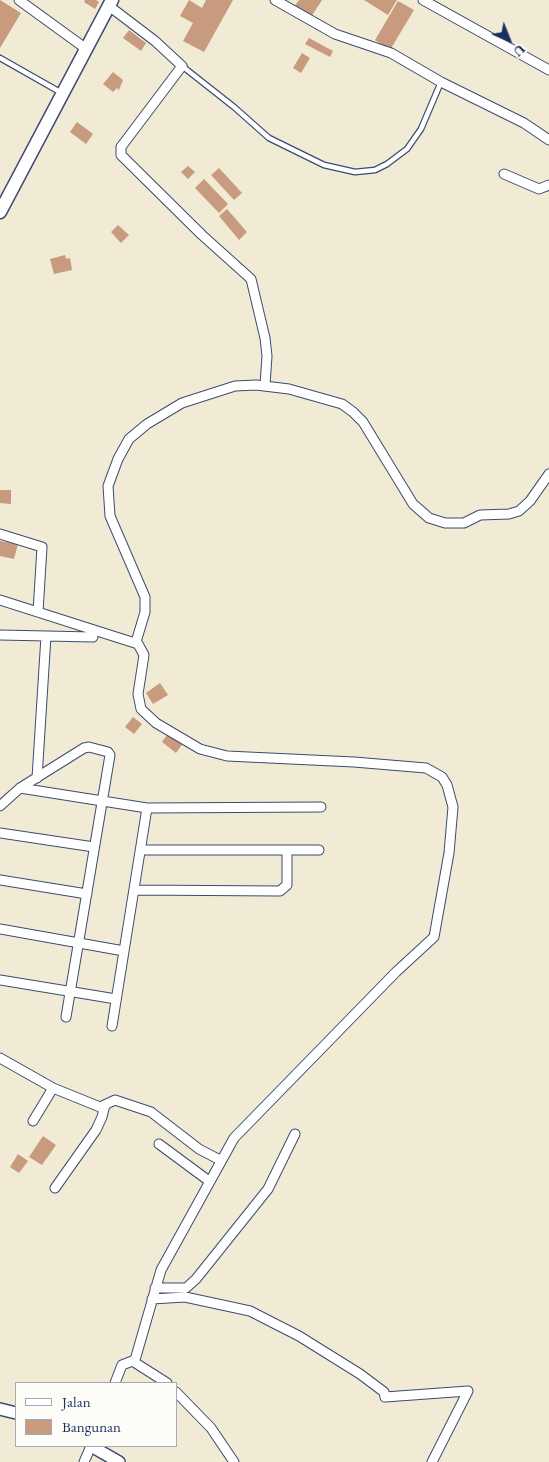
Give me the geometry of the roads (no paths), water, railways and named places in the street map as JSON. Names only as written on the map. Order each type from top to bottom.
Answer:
[{"type":"main road","points":[[0,212],[110,3]]},
{"type":"street","points":[[19,0],[48,23],[85,48]]},
{"type":"street","points":[[275,0],[328,30],[391,53],[441,82],[524,123],[549,140]]},
{"type":"street","points":[[423,0],[548,67]]},
{"type":"street","points":[[110,3],[182,66],[120,151],[125,160],[202,235],[251,279],[265,338],[265,385]]},
{"type":"street","points":[[504,174],[539,190],[549,185]]},
{"type":"street","points":[[136,642],[145,612],[145,597],[110,516],[107,496],[112,473],[123,447],[141,428],[182,403],[234,386],[265,385],[335,401],[354,412],[363,422],[413,504],[434,521],[454,524],[480,515],[514,513],[526,506],[549,474]]},
{"type":"street","points":[[0,534],[42,547],[38,612]]},
{"type":"street","points":[[0,600],[136,642],[141,647],[144,655],[138,694],[141,709],[156,723],[200,749],[227,756],[372,763],[426,768],[442,777],[447,785],[453,808],[453,824],[438,926],[432,941],[396,972],[318,1055],[239,1133],[220,1160],[161,1270],[134,1362]]},
{"type":"street","points":[[0,635],[93,637]]},
{"type":"street","points":[[37,778],[46,636]]},
{"type":"street","points":[[0,806],[20,788],[84,748],[89,747],[108,752],[110,756],[66,1017]]},
{"type":"street","points":[[20,788],[147,808],[321,807]]},
{"type":"street","points":[[112,1026],[147,808]]},
{"type":"street","points":[[0,833],[94,847]]},
{"type":"street","points":[[141,850],[318,850]]},
{"type":"street","points":[[134,890],[280,891],[287,885],[287,850]]},
{"type":"street","points":[[0,880],[87,894]]},
{"type":"street","points":[[0,929],[124,951]]},
{"type":"street","points":[[0,980],[116,999]]},
{"type":"street","points":[[0,1058],[53,1088],[100,1107],[115,1100],[151,1112],[199,1149],[220,1160]]},
{"type":"street","points":[[33,1121],[53,1088]]},
{"type":"street","points":[[54,1188],[96,1130],[105,1105]]},
{"type":"street","points":[[155,1288],[186,1288],[196,1280],[268,1190],[295,1134]]},
{"type":"street","points":[[159,1144],[209,1181]]},
{"type":"street","points":[[152,1299],[185,1297],[250,1311],[299,1336],[360,1374],[384,1392],[385,1397],[468,1391],[432,1462]]},
{"type":"street","points":[[115,1382],[122,1365],[134,1362],[165,1382]]},
{"type":"street","points":[[178,1394],[211,1428],[234,1462]]},
{"type":"street","points":[[0,1409],[15,1413]]},
{"type":"street","points":[[84,1462],[91,1447]]},
{"type":"street","points":[[102,1449],[119,1462]]},
{"type":"lane","points":[[0,58],[62,93]]},
{"type":"lane","points":[[182,66],[269,138],[324,165],[355,172],[375,170],[392,161],[407,149],[421,129],[441,82]]}]
